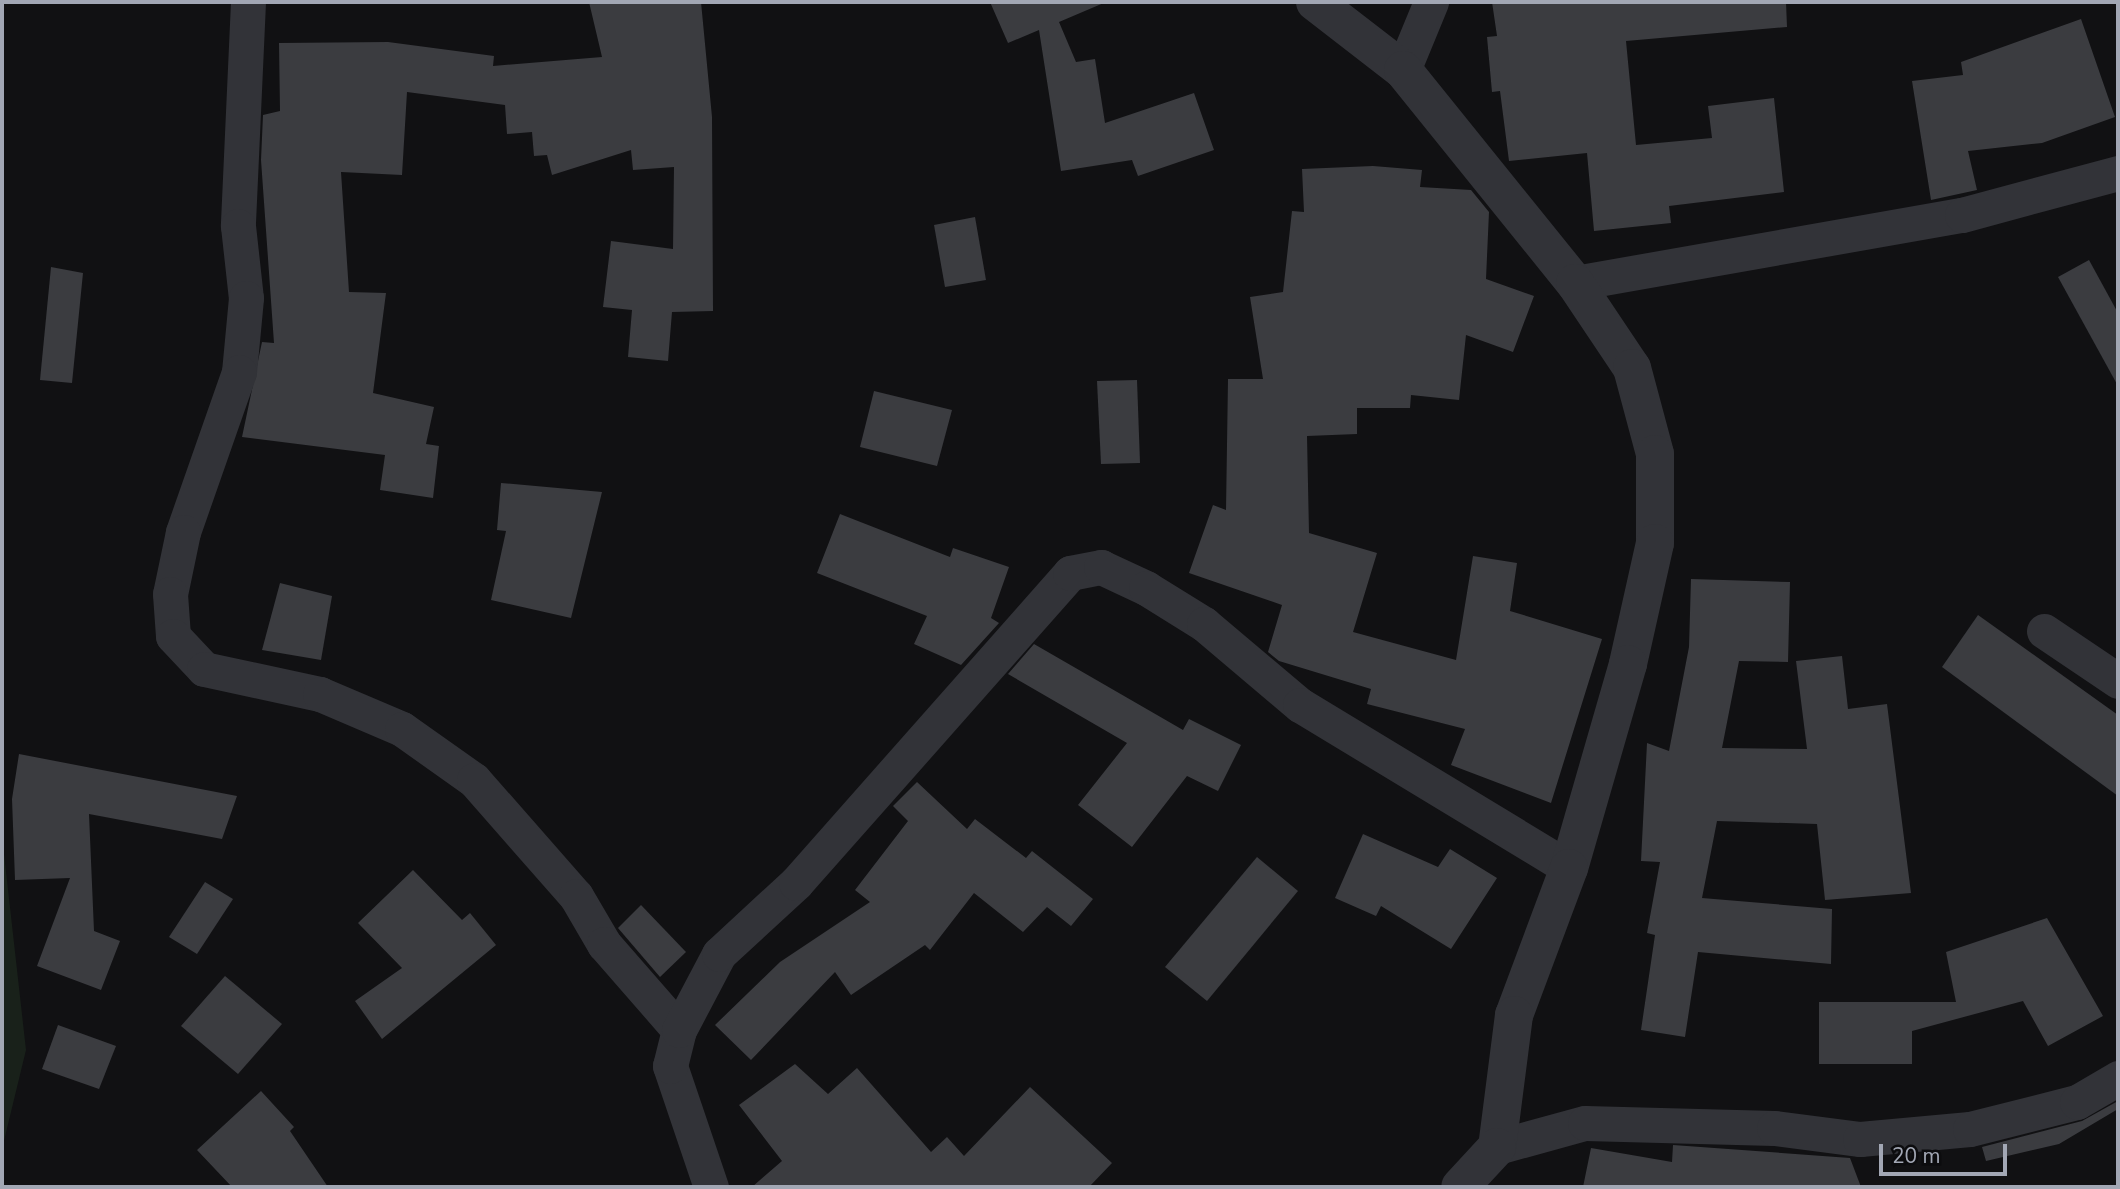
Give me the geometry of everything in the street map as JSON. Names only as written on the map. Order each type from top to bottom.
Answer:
[{"type":"street","points":[[248,2],[238,226],[246,298],[239,372],[183,532],[170,594],[173,636],[204,669],[320,694],[402,729],[474,780],[576,896],[604,944],[679,1030]]},
{"type":"street","points":[[1315,2],[1403,70],[1575,283],[1632,368],[1655,454],[1659,504],[1647,587],[1569,868],[1514,1015],[1497,1147]]},
{"type":"street","points":[[1403,70],[1431,2]]},
{"type":"street","points":[[1575,283],[1962,215],[2118,173]]},
{"type":"street","points":[[711,1187],[670,1066],[679,1030],[719,954],[796,883],[1070,573],[1101,567],[1146,587],[1204,624],[1300,705],[1569,868]]},
{"type":"street","points":[[2044,631],[2118,681]]},
{"type":"street","points":[[1460,1187],[1497,1147],[1586,1123],[1774,1128],[1860,1139],[1970,1129],[2077,1102],[2118,1078]]},
{"type":"shaded area","points":[[2,836],[26,1050],[2,1149]]},
{"type":"building","points":[[589,2],[701,2],[712,117],[713,311],[672,312],[668,361],[628,357],[632,310],[603,307],[611,241],[673,249],[674,167],[633,170],[631,150],[552,175],[547,155],[534,156],[532,132],[507,134],[505,105],[407,92],[402,175],[341,172],[349,292],[386,293],[373,393],[434,407],[426,444],[439,446],[433,498],[380,490],[385,455],[242,437],[262,342],[274,343],[261,160],[263,115],[280,111],[279,43],[388,42],[494,56],[493,66],[602,57]]},
{"type":"building","points":[[990,2],[1106,2],[1059,22],[1076,62],[1095,59],[1105,123],[1194,93],[1214,150],[1138,176],[1132,160],[1061,171],[1039,30],[1008,43]]},
{"type":"building","points":[[1492,2],[1786,2],[1787,27],[1626,41],[1636,145],[1712,138],[1708,106],[1774,98],[1784,192],[1669,206],[1671,223],[1594,231],[1587,153],[1509,161],[1500,91],[1492,92],[1487,37],[1497,36]]},
{"type":"building","points":[[2081,19],[2115,117],[2042,143],[1968,151],[1977,190],[1931,200],[1912,81],[1963,75],[1961,62]]},
{"type":"building","points":[[1373,166],[1422,170],[1420,187],[1471,190],[1489,212],[1486,279],[1534,296],[1513,352],[1466,335],[1459,400],[1411,395],[1410,408],[1357,408],[1357,434],[1307,436],[1309,533],[1377,553],[1353,632],[1456,660],[1473,556],[1517,563],[1510,611],[1602,639],[1551,803],[1451,765],[1465,729],[1367,704],[1371,689],[1279,661],[1268,652],[1282,605],[1189,573],[1213,505],[1226,510],[1228,379],[1263,379],[1250,297],[1283,292],[1292,211],[1304,212],[1302,169]]},
{"type":"building","points":[[975,217],[986,280],[945,287],[934,225]]},
{"type":"building","points":[[2089,260],[2118,313],[2118,386],[2058,277]]},
{"type":"building","points":[[51,267],[83,273],[72,383],[40,380]]},
{"type":"building","points":[[1137,380],[1140,463],[1101,464],[1097,381]]},
{"type":"building","points":[[874,391],[952,410],[937,466],[860,447]]},
{"type":"building","points":[[501,483],[602,492],[571,618],[491,600],[506,531],[497,530]]},
{"type":"building","points":[[840,514],[950,557],[953,548],[1009,567],[991,618],[999,623],[961,665],[914,644],[927,616],[817,573]]},
{"type":"building","points":[[1691,579],[1790,582],[1788,662],[1739,661],[1722,748],[1807,749],[1796,661],[1842,656],[1848,709],[1887,704],[1911,893],[1825,900],[1817,824],[1717,821],[1702,898],[1832,909],[1831,964],[1698,952],[1685,1037],[1641,1030],[1655,935],[1647,933],[1660,862],[1641,861],[1647,743],[1669,751],[1689,647]]},
{"type":"building","points":[[280,583],[332,596],[321,660],[262,650]]},
{"type":"building","points":[[1978,615],[2118,715],[2118,796],[1942,667]]},
{"type":"building","points":[[1034,644],[1183,730],[1189,719],[1241,745],[1218,791],[1187,776],[1132,847],[1078,805],[1127,743],[1008,674]]},
{"type":"building","points":[[19,754],[237,796],[222,839],[89,814],[94,931],[120,941],[101,990],[37,966],[70,878],[15,880],[12,799]]},
{"type":"building","points":[[917,782],[967,829],[975,819],[1026,858],[1032,851],[1093,899],[1071,926],[1047,907],[1023,932],[974,893],[930,950],[925,945],[851,995],[835,972],[751,1060],[715,1025],[780,962],[870,902],[855,890],[908,821],[893,806]]},
{"type":"building","points":[[1363,834],[1438,867],[1450,849],[1497,878],[1451,949],[1381,906],[1376,916],[1335,898]]},
{"type":"building","points":[[1257,857],[1298,891],[1207,1001],[1165,967]]},
{"type":"building","points":[[413,870],[462,920],[470,913],[496,945],[382,1039],[355,1001],[402,968],[358,923]]},
{"type":"building","points":[[205,882],[233,899],[197,954],[169,937]]},
{"type":"building","points":[[641,905],[686,952],[660,977],[618,928]]},
{"type":"building","points":[[2047,918],[2103,1016],[2048,1046],[2023,1001],[1912,1031],[1912,1064],[1819,1064],[1819,1002],[1956,1002],[1946,952]]},
{"type":"building","points":[[225,976],[282,1024],[238,1074],[181,1026]]},
{"type":"building","points":[[58,1025],[116,1046],[99,1089],[42,1069]]},
{"type":"building","points":[[795,1064],[828,1094],[857,1068],[931,1152],[947,1137],[964,1156],[1030,1087],[1112,1163],[1089,1187],[752,1187],[782,1161],[739,1105]]},
{"type":"building","points":[[261,1091],[294,1127],[290,1131],[328,1187],[232,1187],[197,1150]]},
{"type":"building","points":[[2118,1101],[2118,1109],[2059,1144],[1986,1161],[1982,1147],[2082,1121]]},
{"type":"building","points":[[1673,1145],[1850,1158],[1861,1187],[1583,1187],[1591,1148],[1672,1162]]}]
